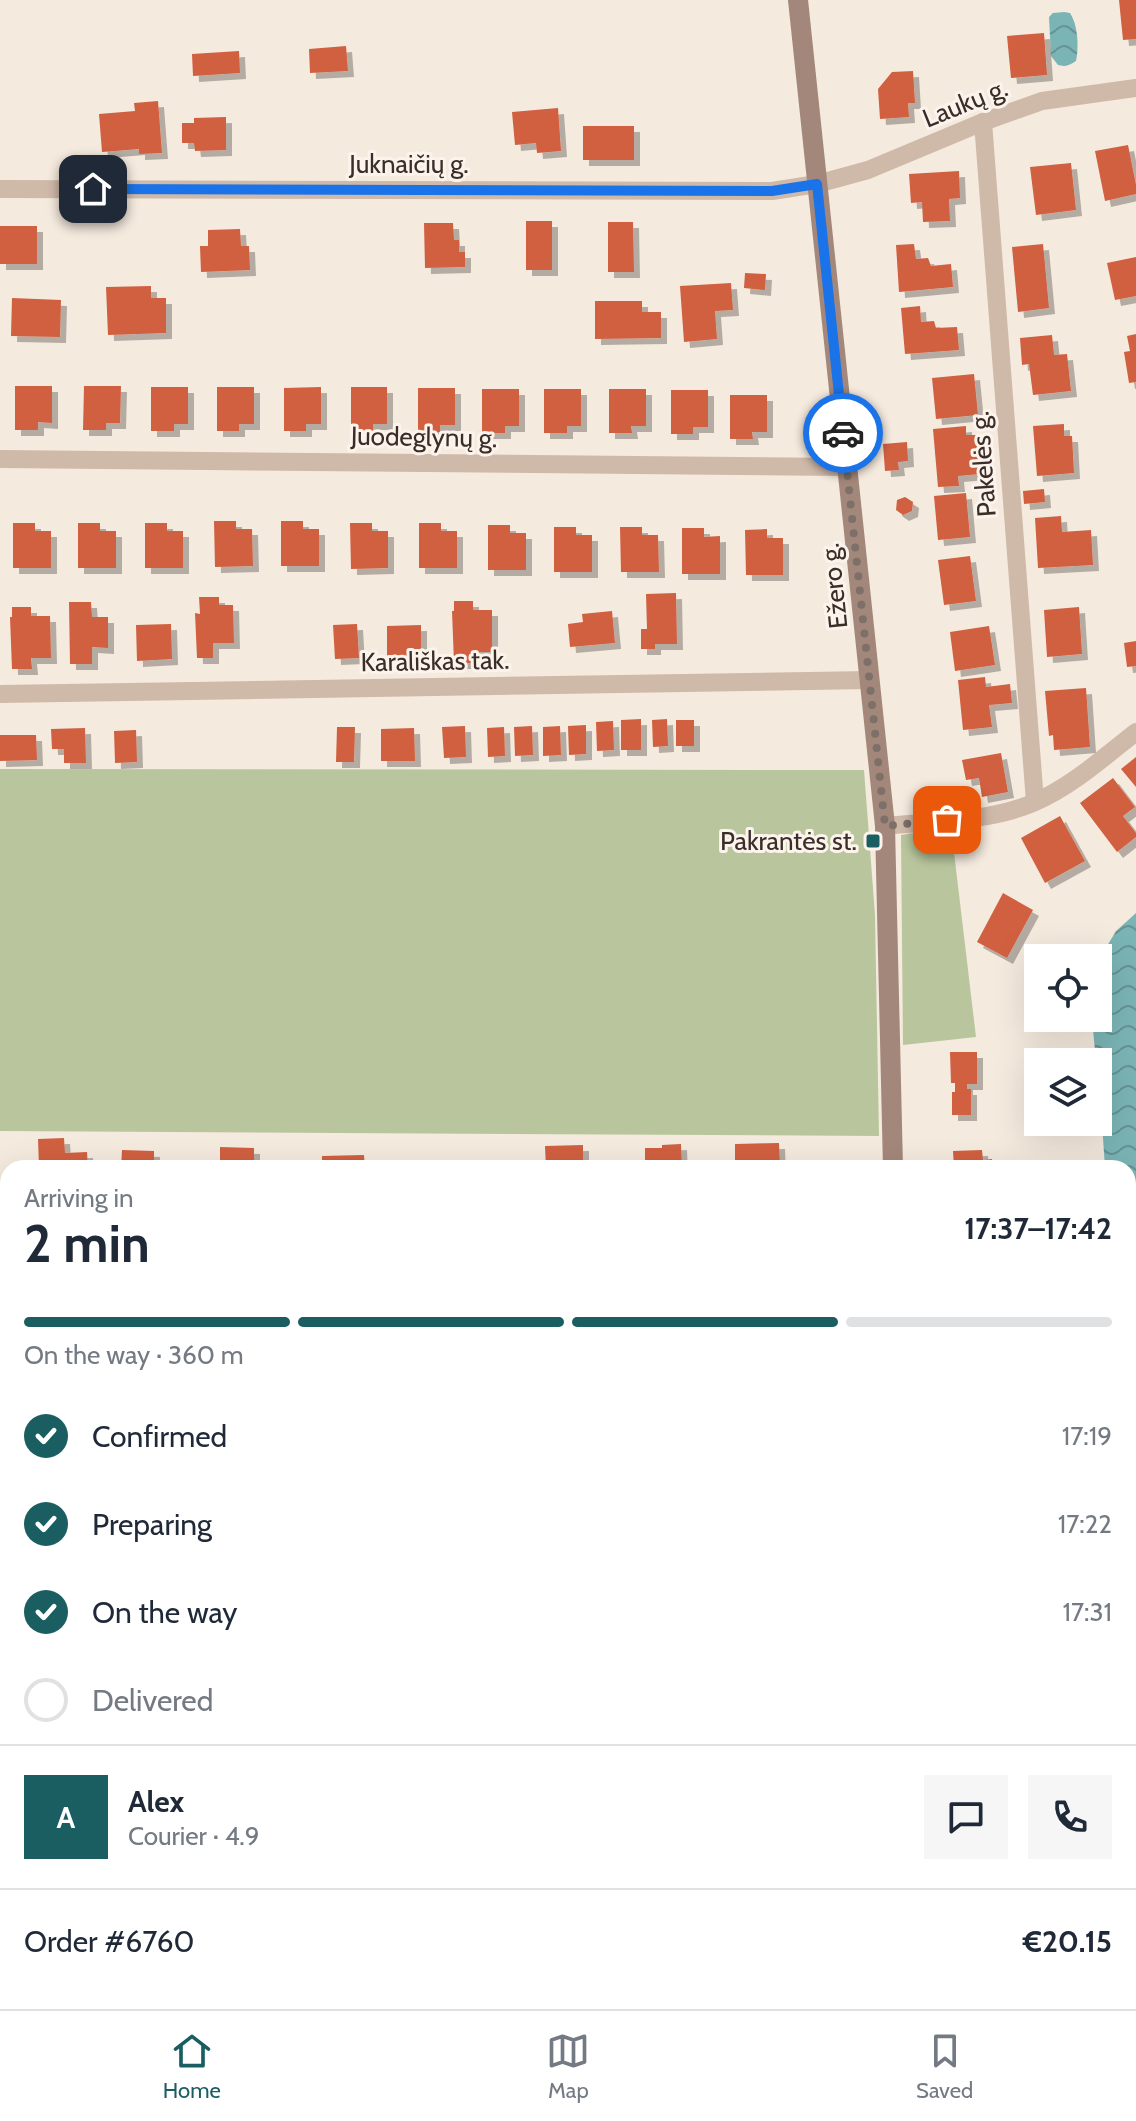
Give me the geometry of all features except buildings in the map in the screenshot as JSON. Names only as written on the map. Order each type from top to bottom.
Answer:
[{"type":"main road","name":"Ežero g.","points":[[798,0],[885,826],[893,1160]]},
{"type":"street","name":"Laukų g.","points":[[817,184],[893,161],[983,122],[1042,101],[1136,88]]},
{"type":"street","name":"Pakelės g.","points":[[983,122],[1035,802]]},
{"type":"street","name":"Juknaičių g.","points":[[0,189],[772,191],[817,184]]},
{"type":"street","name":"Juodeglynų g.","points":[[0,459],[847,467]]},
{"type":"street","name":"Karališkas tak.","points":[[0,694],[870,680]]},
{"type":"street","points":[[885,826],[977,817],[1035,802],[1069,783],[1136,732]]},
{"type":"green space","points":[[0,769],[864,770],[875,915],[879,1136],[0,1131]]},
{"type":"green space","points":[[951,827],[976,1037],[903,1045],[901,835]]},
{"type":"water","points":[[1053,13],[1070,13],[1075,24],[1077,49],[1076,61],[1063,66],[1058,65],[1051,56],[1049,17]]},
{"type":"water","points":[[1136,913],[1136,1160],[1104,1160],[1103,1136],[1112,1136],[1112,1048],[1095,1048],[1093,1032],[1112,1032],[1112,944],[1108,944],[1116,931]]},
{"type":"way so far","points":[[843,433],[885,826],[947,820]]},
{"type":"place","name":"Pakrantės st.","points":[[873,841]]},
{"type":"route","points":[[93,189],[772,191],[817,184],[843,433]]}]
